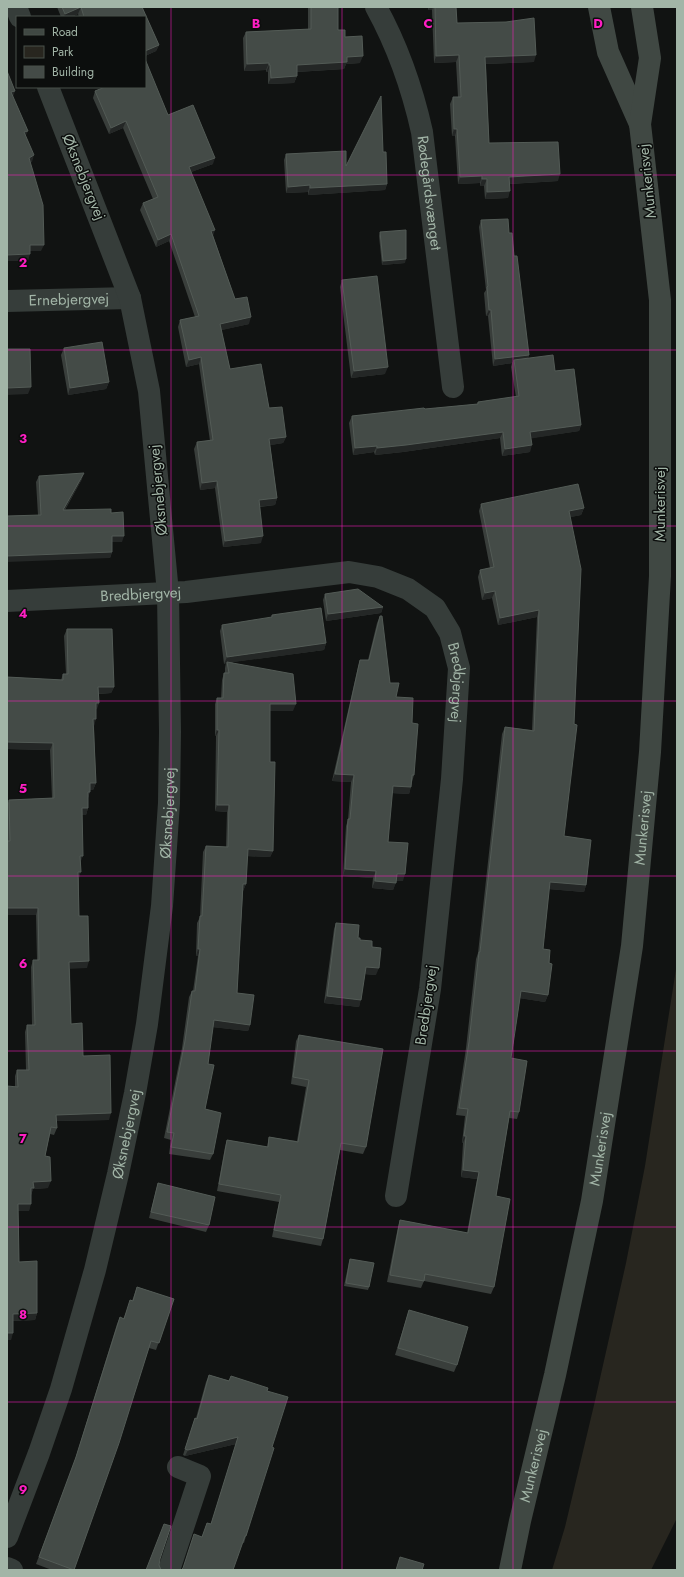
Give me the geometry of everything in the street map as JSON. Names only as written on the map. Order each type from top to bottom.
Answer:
[{"type":"main road","name":"Munkerisvej","points":[[599,7],[608,52],[640,124]]},
{"type":"main road","name":"Munkerisvej","points":[[510,1570],[520,1521],[555,1375],[592,1201],[632,946],[650,752],[660,576],[660,300],[640,124],[650,58],[642,7]]},
{"type":"main road","name":"Munkerisvej","points":[[503,1570],[520,1521]]},
{"type":"street","name":"Rødegårdsvænget","points":[[376,7],[392,36],[402,62],[415,101],[422,132],[453,387]]},
{"type":"street","name":"Øksnebjergvej","points":[[7,1537],[39,1453],[81,1322],[118,1174],[146,1031],[162,906],[169,803],[170,732],[168,593],[149,391],[130,298],[48,88]]},
{"type":"street","name":"Ernebjergvej","points":[[7,301],[130,298]]},
{"type":"street","name":"Bredbjergvej","points":[[7,601],[186,592],[349,572],[378,576],[408,589],[434,608],[450,633],[459,668],[452,779],[430,989],[396,1196]]},
{"type":"street","points":[[169,1570],[200,1476],[178,1467]]},
{"type":"street","points":[[7,1568],[12,1570]]},
{"type":"green space","points":[[676,969],[677,1518],[651,1570],[552,1570],[565,1527],[626,1263],[645,1166]]},
{"type":"building","points":[[62,7],[81,7],[65,14]]},
{"type":"building","points":[[81,7],[142,7],[159,45],[146,51],[146,16],[84,16]]},
{"type":"building","points":[[311,7],[338,7],[338,30],[345,30],[345,37],[362,36],[363,56],[347,57],[347,62],[297,65],[297,76],[271,78],[269,63],[247,64],[246,32],[311,29]]},
{"type":"building","points":[[435,7],[456,7],[457,23],[506,22],[534,18],[536,55],[485,57],[489,143],[558,142],[560,174],[509,177],[510,191],[487,192],[487,179],[482,179],[482,176],[460,177],[457,129],[454,129],[453,97],[461,97],[459,55],[436,56]]},
{"type":"building","points":[[146,61],[168,115],[193,105],[215,158],[189,167],[215,230],[211,231],[235,299],[247,297],[251,317],[220,324],[230,369],[261,364],[269,408],[282,407],[286,437],[269,439],[277,498],[259,500],[263,536],[225,541],[217,481],[202,483],[197,442],[213,440],[201,357],[189,360],[180,320],[199,316],[171,234],[158,240],[143,203],[158,197],[126,121],[111,128],[95,91],[102,88],[146,88]]},
{"type":"building","points":[[7,71],[15,91],[11,92],[28,131],[24,132],[34,155],[29,158],[43,205],[44,245],[30,245],[30,254],[7,255]]},
{"type":"building","points":[[381,96],[383,152],[386,152],[387,184],[310,188],[310,185],[288,187],[286,154],[346,151],[346,166]]},
{"type":"building","points":[[508,219],[509,233],[512,233],[514,256],[517,256],[529,355],[495,359],[481,220]]},
{"type":"building","points":[[406,230],[406,259],[383,261],[380,232]]},
{"type":"building","points":[[377,276],[388,367],[354,371],[342,280]]},
{"type":"building","points":[[102,342],[109,382],[70,388],[64,348]]},
{"type":"building","points":[[7,349],[30,349],[31,387],[7,388]]},
{"type":"building","points":[[553,355],[555,371],[574,369],[581,425],[530,432],[532,445],[505,449],[503,432],[406,445],[377,448],[377,446],[355,448],[352,416],[478,404],[478,402],[519,396],[514,360]]},
{"type":"building","points":[[84,473],[63,510],[111,509],[111,513],[123,512],[124,536],[112,536],[112,552],[7,556],[7,516],[41,515],[39,476]]},
{"type":"building","points":[[578,484],[584,508],[569,511],[581,569],[574,724],[577,725],[564,836],[591,840],[586,885],[550,882],[543,949],[550,950],[549,963],[552,964],[548,995],[521,991],[511,1058],[527,1061],[519,1112],[510,1111],[496,1196],[510,1199],[494,1287],[425,1274],[424,1281],[390,1275],[400,1220],[468,1233],[479,1172],[463,1170],[466,1136],[464,1136],[468,1109],[459,1108],[480,952],[505,727],[534,731],[539,610],[500,618],[495,591],[485,593],[480,570],[494,567],[481,504]]},
{"type":"building","points":[[358,589],[383,607],[328,614],[325,594]]},
{"type":"building","points":[[321,608],[326,643],[227,657],[222,625],[272,617],[272,615]]},
{"type":"building","points":[[380,616],[382,616],[390,683],[399,683],[396,697],[413,698],[412,723],[418,724],[414,775],[412,775],[411,787],[393,786],[388,842],[408,843],[405,874],[397,874],[396,883],[375,881],[376,871],[345,869],[348,819],[350,819],[354,775],[335,774],[360,660],[369,660]]},
{"type":"building","points":[[67,629],[112,629],[114,687],[98,687],[99,703],[96,703],[96,719],[93,719],[96,783],[90,783],[90,792],[88,792],[88,808],[82,808],[83,856],[80,856],[81,872],[78,872],[79,916],[88,916],[89,961],[69,962],[71,1024],[82,1023],[83,1056],[110,1055],[111,1113],[56,1115],[57,1128],[51,1127],[45,1156],[50,1157],[51,1181],[33,1182],[34,1188],[31,1188],[31,1204],[18,1204],[19,1262],[37,1261],[37,1313],[13,1314],[13,1333],[7,1333],[7,1086],[18,1087],[17,1070],[29,1070],[27,1025],[35,1025],[33,960],[39,960],[38,908],[7,908],[7,841],[10,841],[9,800],[54,798],[53,743],[7,742],[7,677],[63,680],[63,674],[68,674]]},
{"type":"building","points":[[227,662],[293,674],[296,704],[270,704],[270,762],[275,762],[273,851],[248,849],[246,884],[243,884],[237,993],[254,995],[250,1025],[214,1020],[208,1064],[214,1065],[205,1109],[221,1113],[213,1154],[171,1147],[174,1133],[167,1132],[185,1041],[192,991],[195,991],[200,949],[198,949],[200,916],[202,916],[206,846],[228,847],[229,805],[217,805],[219,730],[217,730],[217,698],[223,698],[224,673],[229,673]]},
{"type":"building","points":[[336,923],[359,925],[358,938],[360,938],[360,940],[372,941],[372,947],[381,948],[379,968],[366,967],[361,1000],[327,996]]},
{"type":"building","points":[[299,1035],[383,1049],[366,1147],[341,1143],[323,1239],[274,1230],[281,1195],[219,1184],[227,1140],[268,1147],[269,1137],[298,1142],[309,1080],[293,1077]]},
{"type":"building","points":[[158,1183],[215,1197],[209,1225],[151,1212]]},
{"type":"building","points":[[350,1259],[374,1263],[369,1287],[346,1283]]},
{"type":"building","points":[[137,1287],[174,1299],[159,1343],[151,1341],[119,1443],[74,1570],[39,1557],[76,1457],[120,1317],[124,1319],[130,1300],[133,1301]]},
{"type":"building","points":[[409,1310],[468,1327],[457,1365],[398,1348]]},
{"type":"building","points":[[209,1375],[229,1381],[231,1376],[268,1388],[267,1391],[288,1397],[272,1447],[274,1448],[246,1536],[233,1570],[181,1570],[183,1568],[194,1534],[202,1537],[207,1523],[211,1524],[238,1437],[188,1450],[185,1449],[195,1418],[197,1419]]},
{"type":"building","points":[[164,1524],[171,1526],[160,1559],[159,1565],[161,1570],[146,1570]]},
{"type":"building","points":[[400,1557],[424,1564],[422,1570],[396,1570]]}]
